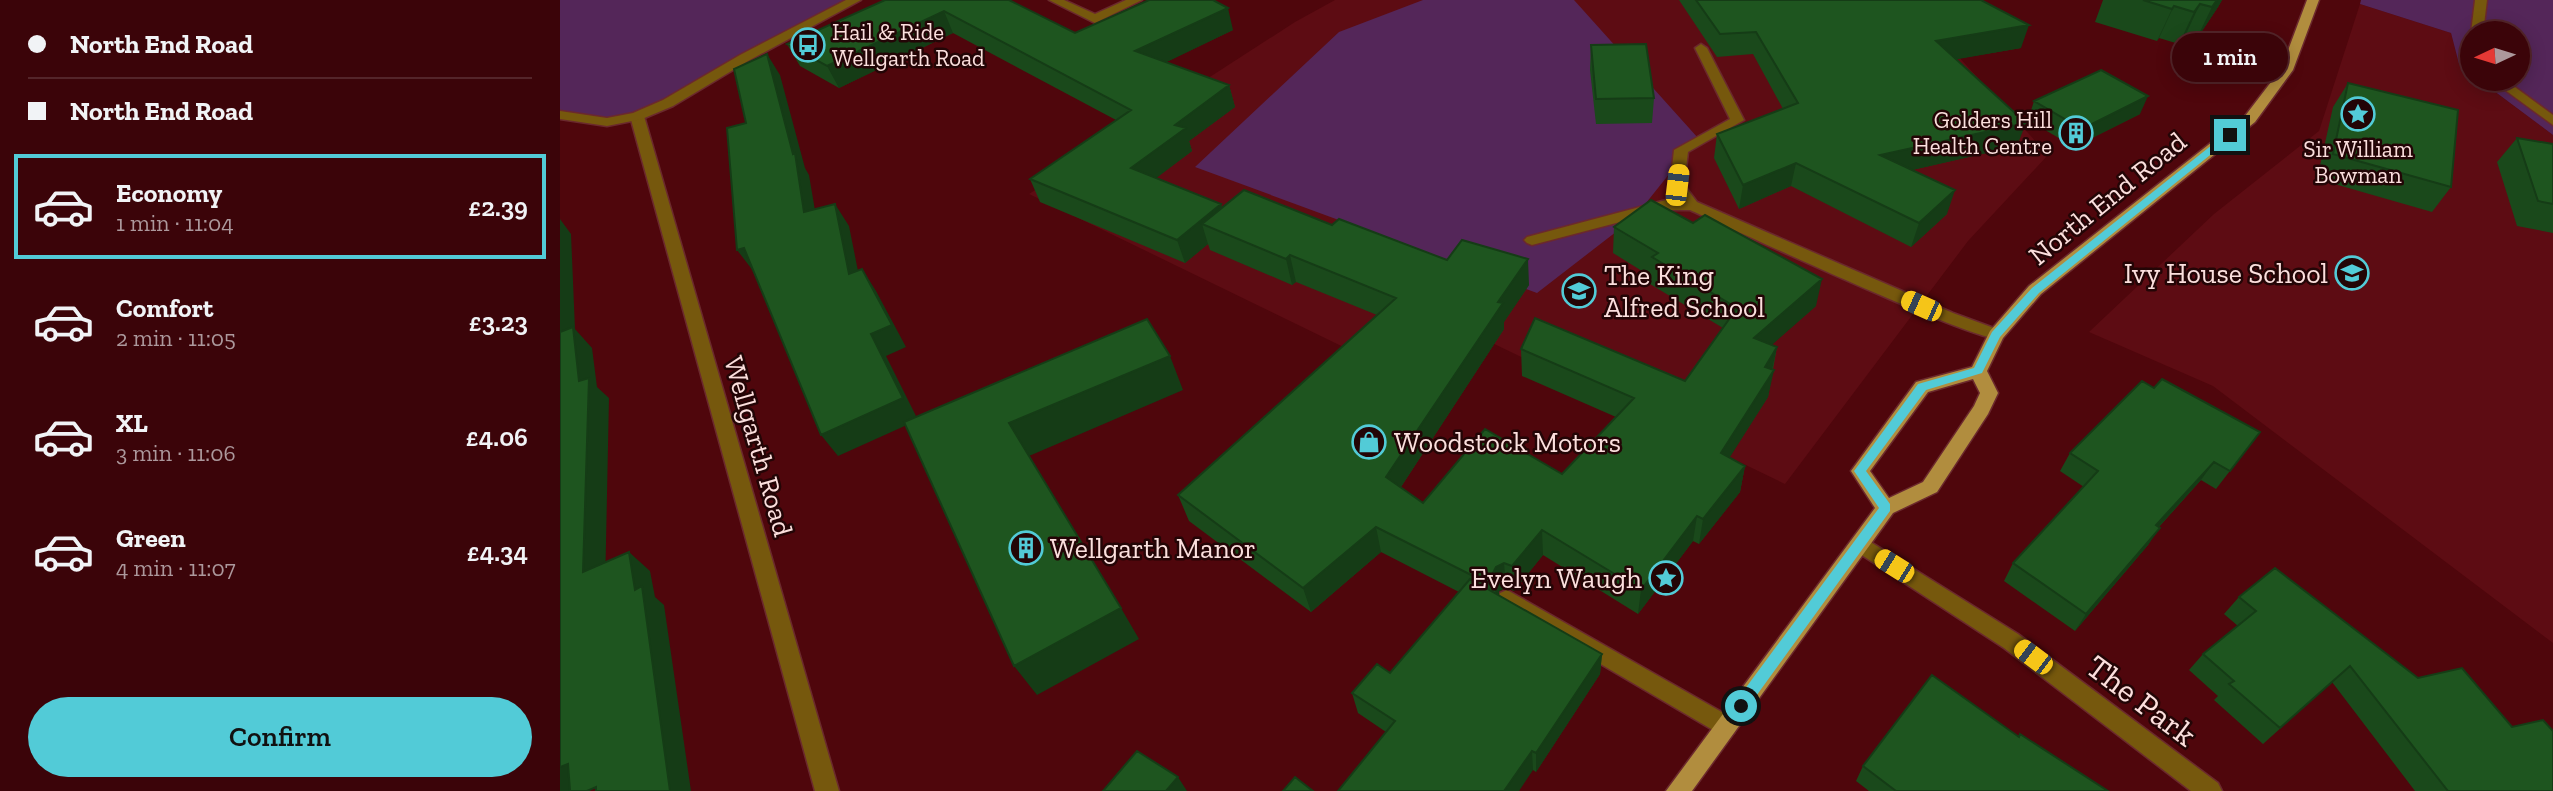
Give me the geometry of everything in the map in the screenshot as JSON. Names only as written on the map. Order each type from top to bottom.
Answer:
[{"type":"main road","name":"North End Road","points":[[1978,370],[1996,335],[2035,290],[2250,119],[2287,69],[2313,0]]},
{"type":"main road","points":[[1678,791],[1886,508],[1930,487],[1982,409],[1989,393],[1978,370],[1922,387],[1860,471],[1886,508]]},
{"type":"street","points":[[560,115],[607,122],[637,116],[668,103],[744,58],[855,0]]},
{"type":"street","points":[[1055,0],[1095,19],[1136,0]]},
{"type":"street","points":[[2478,21],[2481,0]]},
{"type":"street","points":[[1692,205],[1677,185],[1682,150],[1737,120],[1701,48]]},
{"type":"street","points":[[2512,91],[2553,121]]},
{"type":"street","name":"Wellgarth Road","points":[[637,116],[827,791]]},
{"type":"street","points":[[1532,240],[1666,205],[1692,205],[1947,317],[1996,335]]},
{"type":"street","name":"The Park","points":[[1861,544],[2011,640],[2210,791]]},
{"type":"street","points":[[1507,600],[1726,726]]},
{"type":"shaded area","points":[[560,0],[857,0],[668,103],[607,122],[560,116]]},
{"type":"shaded area","name":"The King Alfred School","points":[[1335,0],[1897,0],[1937,33],[2048,155],[1968,241],[1785,484],[1488,341],[1442,395],[1029,194],[1295,22]]},
{"type":"shaded area","points":[[1423,0],[1574,0],[1698,138],[1634,218],[1537,293],[1195,167],[1339,32]]},
{"type":"shaded area","points":[[2361,0],[2553,0],[2553,135],[2494,91],[2530,91],[2530,21],[2460,21],[2460,65],[2451,33],[2360,4]]},
{"type":"shaded area","name":"Ivy House School","points":[[2360,4],[2451,33],[2460,65],[2460,91],[2494,91],[2553,135],[2553,643],[2213,386],[2089,332],[2214,214],[2319,131]]},
{"type":"building","points":[[885,0],[1009,0],[1075,33],[1149,0],[1213,0],[1228,8],[1135,51],[1229,85],[1175,125],[1186,128],[1131,168],[1221,204],[1177,240],[1030,179],[1131,110],[944,11],[827,66],[787,44]]},
{"type":"building","points":[[1696,0],[1981,0],[2029,25],[1936,41],[2026,123],[1880,155],[1955,190],[1919,223],[1796,163],[1743,185],[1717,134],[1798,103],[1756,32],[1720,34]]},
{"type":"building","points":[[2143,0],[2217,0],[2212,7],[2200,4],[2194,12],[2174,6],[2172,9]]},
{"type":"building","points":[[1646,44],[1654,98],[1596,99],[1591,45]]},
{"type":"building","points":[[767,54],[793,154],[795,153],[804,212],[835,204],[849,274],[862,269],[892,325],[871,334],[903,398],[821,435],[744,248],[737,250],[727,128],[746,123],[734,69]]},
{"type":"building","points":[[2101,70],[2148,96],[2082,129],[2034,101]]},
{"type":"building","points":[[2348,83],[2458,110],[2451,187],[2333,154]]},
{"type":"building","points":[[2517,138],[2553,144],[2553,204],[2538,201]]},
{"type":"building","points":[[1244,190],[1332,225],[1339,219],[1447,260],[1462,240],[1528,259],[1498,302],[1503,303],[1386,477],[1423,503],[1485,429],[1562,474],[1634,398],[1521,349],[1535,318],[1685,381],[1737,308],[1652,257],[1658,253],[1614,227],[1651,200],[1693,223],[1705,215],[1822,279],[1754,338],[1777,347],[1765,367],[1774,370],[1721,453],[1745,466],[1703,519],[1697,516],[1641,590],[1542,530],[1512,566],[1504,563],[1496,567],[1493,573],[1498,584],[1495,587],[1376,527],[1303,588],[1178,495],[1396,298],[1290,255],[1286,259],[1202,224]]},
{"type":"building","name":"Wellgarth Manor","points":[[1147,319],[1170,356],[1009,423],[1121,608],[1014,666],[904,422]]},
{"type":"building","points":[[573,327],[579,381],[589,378],[583,572],[629,552],[635,590],[642,586],[670,791],[596,791],[596,787],[587,791],[570,791],[568,764],[560,767],[560,332]]},
{"type":"building","points":[[2162,379],[2260,432],[2230,471],[2214,462],[2156,525],[2160,528],[2086,614],[2013,563],[2098,471],[2070,453],[2142,381],[2154,388]]},
{"type":"building","points":[[2275,568],[2418,678],[2462,668],[2512,727],[2543,720],[2553,731],[2553,791],[2448,791],[2350,666],[2280,728],[2229,684],[2234,681],[2203,654],[2256,611],[2239,597]]},
{"type":"building","points":[[1470,579],[1602,654],[1536,753],[1532,751],[1504,791],[1338,791],[1395,721],[1352,693],[1377,664],[1390,673]]},
{"type":"building","points":[[1932,675],[2019,737],[2020,734],[2108,791],[1896,791],[1863,766]]},
{"type":"building","points":[[1137,751],[1178,777],[1166,791],[1103,791]]},
{"type":"building","points":[[1295,777],[1313,791],[1283,791]]},
{"type":"place","name":"Hail & Ride Wellgarth Road","points":[[808,45]]},
{"type":"place","name":"Sir William Bowman","points":[[2358,114]]},
{"type":"place","name":"Golders Hill Health Centre","points":[[2076,133]]},
{"type":"place","name":"Ivy House School","points":[[2352,273]]},
{"type":"place","name":"The King Alfred School","points":[[1579,291]]},
{"type":"place","name":"Woodstock Motors","points":[[1369,442]]},
{"type":"place","name":"Wellgarth Manor","points":[[1026,548]]},
{"type":"place","name":"Evelyn Waugh","points":[[1666,578]]},
{"type":"route","points":[[1741,706],[1886,508],[1860,471],[1922,387],[1978,370],[1996,335],[2035,290],[2230,135]]}]
